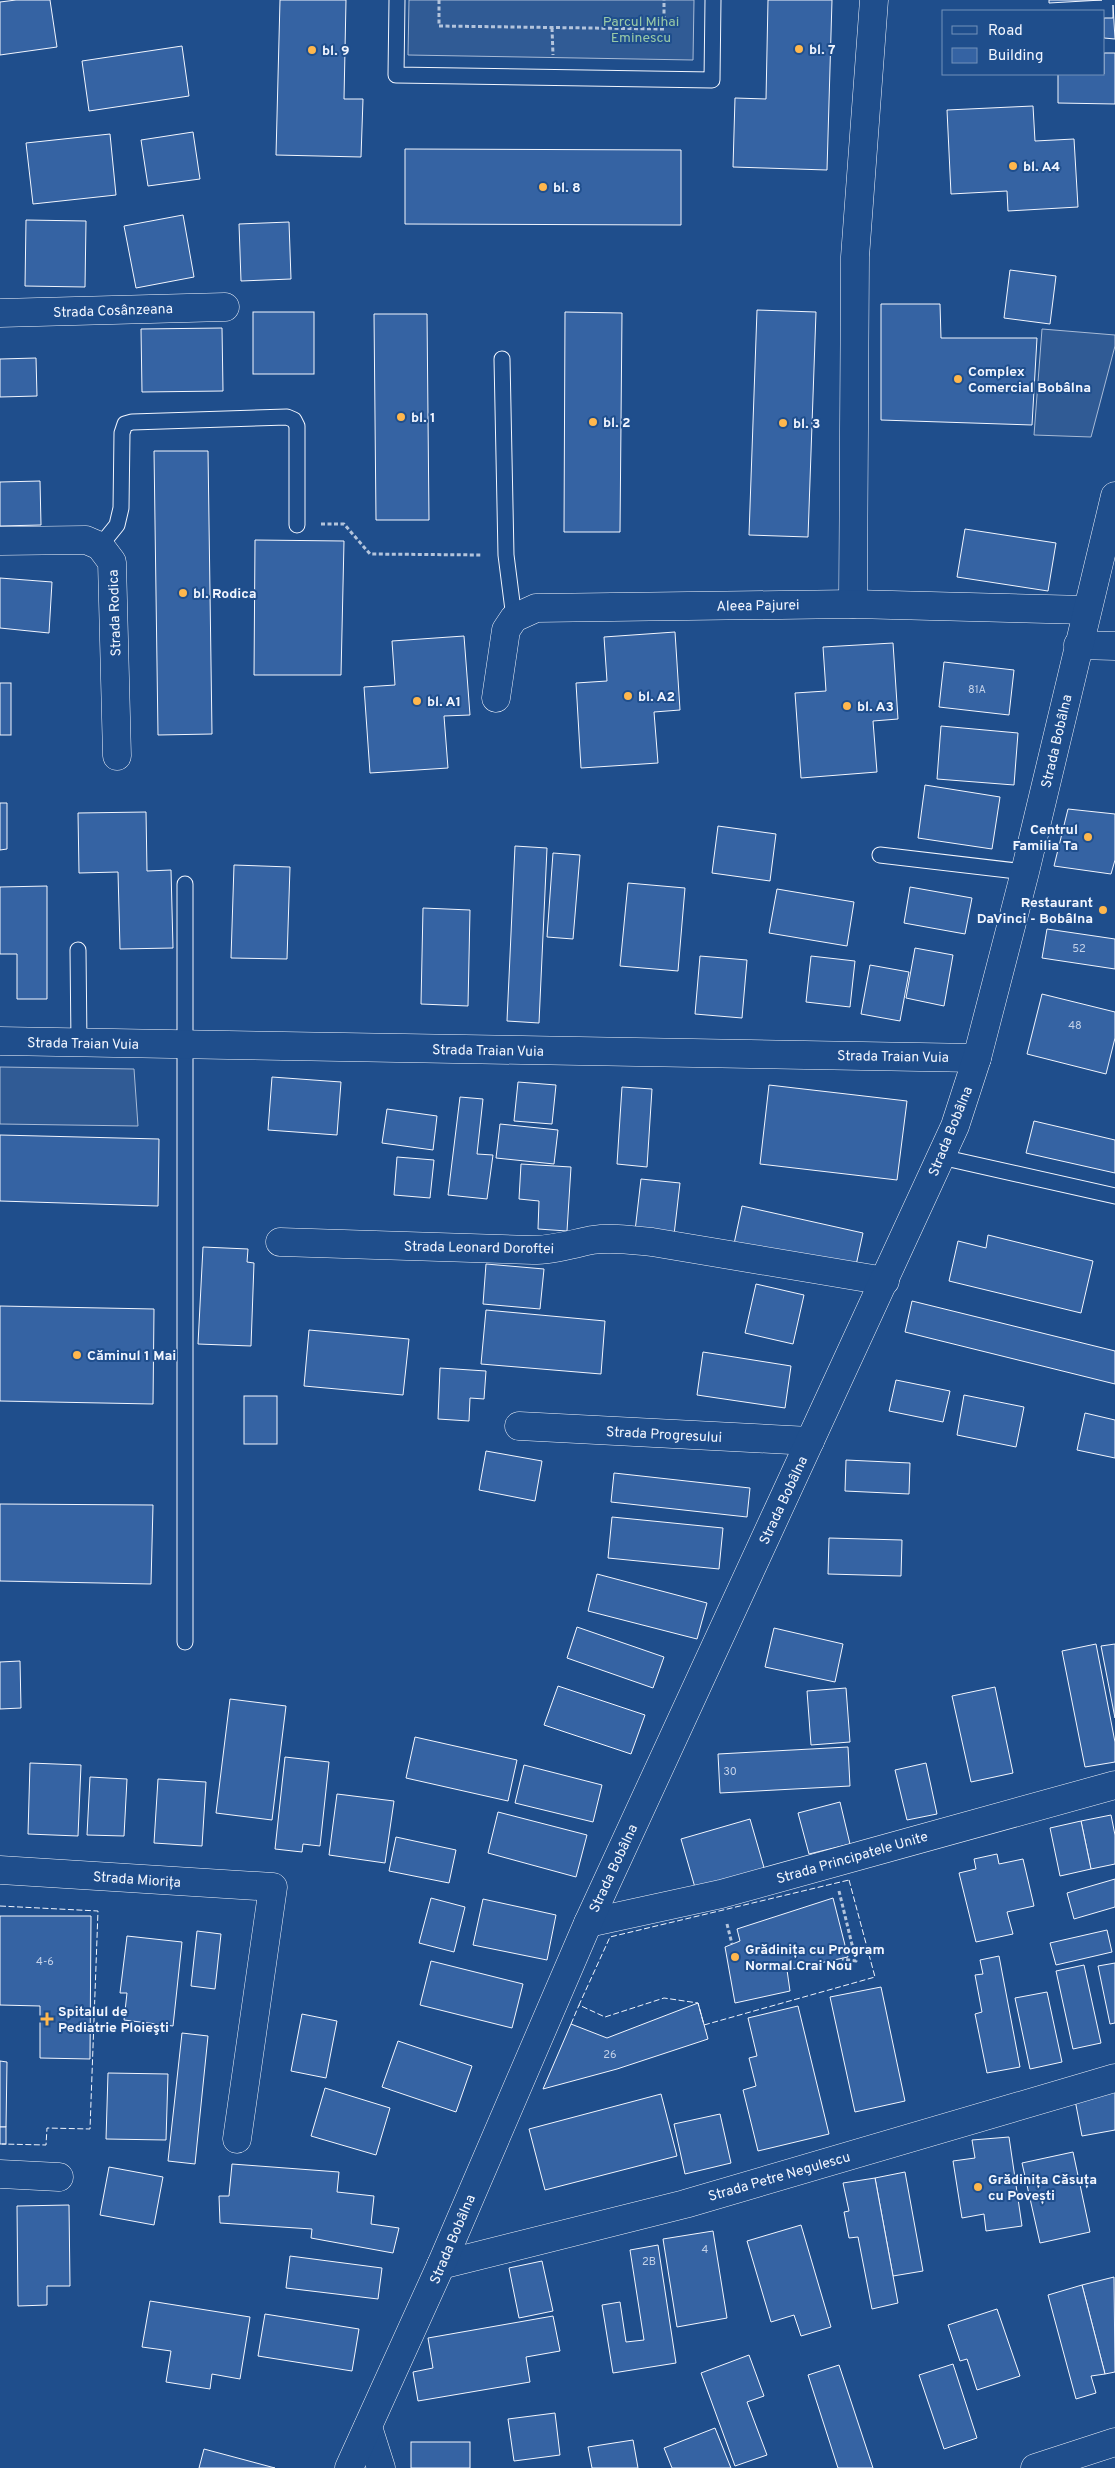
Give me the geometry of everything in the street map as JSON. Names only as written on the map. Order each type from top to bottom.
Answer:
[{"type":"street","points":[[853,604],[855,257],[874,0]]},
{"type":"street","name":"Strada Cosânzeana","points":[[0,313],[225,307]]},
{"type":"street","name":"Strada Bobâlna","points":[[349,2468],[441,2265],[588,1923],[955,1126],[977,1058],[1025,872],[1115,496]]},
{"type":"street","points":[[0,541],[86,540],[100,546]]},
{"type":"street","name":"Strada Rodica","points":[[100,546],[112,562],[114,576],[117,756]]},
{"type":"street","name":"Aleea Pajurei","points":[[514,618],[536,608],[853,604],[1087,610]]},
{"type":"street","points":[[496,698],[506,630],[514,618]]},
{"type":"street","points":[[1078,645],[1115,646]]},
{"type":"street","name":"Strada Traian Vuia","points":[[0,1041],[977,1058]]},
{"type":"street","name":"Strada Leonard Doroftei","points":[[280,1242],[552,1250],[593,1240],[615,1238],[652,1242],[885,1281]]},
{"type":"street","name":"Strada Progresului","points":[[519,1426],[810,1441]]},
{"type":"street","name":"Strada Principatele Unite","points":[[588,1923],[721,1894],[1115,1785]]},
{"type":"street","name":"Strada Miorița","points":[[0,1870],[274,1887],[237,2139]]},
{"type":"street","name":"Strada Petre Negulescu","points":[[441,2265],[685,2204],[1115,2078]]},
{"type":"street","points":[[0,2174],[59,2177]]},
{"type":"street","points":[[368,2427],[381,2468]]},
{"type":"street","points":[[1035,2468],[1115,2442]]},
{"type":"lane","points":[[397,0],[396,75],[712,80],[713,0]]},
{"type":"lane","points":[[502,359],[506,555],[514,618]]},
{"type":"lane","points":[[100,546],[118,525],[121,508],[122,433],[125,424],[132,422],[287,417],[294,420],[297,426],[297,525]]},
{"type":"lane","points":[[880,855],[1025,872]]},
{"type":"lane","points":[[185,1642],[184,1045],[186,884]]},
{"type":"lane","points":[[78,950],[79,1043]]},
{"type":"lane","points":[[941,1157],[1055,1185],[1115,1196]]},
{"type":"path","points":[[439,0],[438,26],[664,29],[664,0]]},
{"type":"path","points":[[297,525],[344,524],[370,554],[506,555]]},
{"type":"path","points":[[832,1864],[856,1962],[842,1959]]},
{"type":"shaded area","name":"Parcul Mihai Eminescu","points":[[409,0],[694,0],[693,60],[408,55]]},
{"type":"shaded area","points":[[1042,329],[1115,335],[1115,346],[1091,437],[1034,435]]},
{"type":"shaded area","points":[[0,1067],[134,1069],[138,1126],[0,1124]]},
{"type":"building","points":[[50,0],[57,47],[0,55],[0,2]]},
{"type":"building","name":"bl. 9","points":[[280,0],[346,0],[344,99],[363,99],[361,157],[276,155]]},
{"type":"building","name":"bl. 7","points":[[768,0],[832,0],[827,170],[733,167],[735,98],[766,99]]},
{"type":"building","points":[[1049,0],[1102,0],[1049,3]]},
{"type":"building","points":[[1113,5],[1115,39],[1105,38],[1105,18],[1113,18]]},
{"type":"building","points":[[182,46],[189,96],[89,111],[82,61]]},
{"type":"building","points":[[1105,53],[1115,53],[1115,104],[1058,103],[1058,75],[1105,75]]},
{"type":"building","name":"bl. A4","points":[[1033,106],[1035,141],[1074,139],[1078,207],[1008,211],[1007,191],[951,194],[947,110]]},
{"type":"building","points":[[193,132],[200,179],[148,186],[141,140]]},
{"type":"building","points":[[110,134],[116,195],[33,204],[26,143]]},
{"type":"building","name":"bl. 8","points":[[405,149],[681,150],[681,225],[405,224]]},
{"type":"building","points":[[183,215],[194,277],[136,288],[124,226]]},
{"type":"building","points":[[26,220],[86,221],[85,287],[25,286]]},
{"type":"building","points":[[289,222],[291,279],[241,281],[239,224]]},
{"type":"building","points":[[1010,270],[1056,276],[1050,324],[1004,318]]},
{"type":"building","name":"Complex Comercial Bobâlna","points":[[881,304],[940,304],[941,338],[1037,338],[1032,425],[881,420]]},
{"type":"building","name":"bl. 3","points":[[757,310],[816,312],[808,537],[749,535]]},
{"type":"building","points":[[253,312],[314,312],[314,374],[253,374]]},
{"type":"building","name":"bl. 2","points":[[565,312],[622,313],[620,532],[564,532]]},
{"type":"building","name":"bl. 1","points":[[374,314],[427,314],[429,520],[376,520]]},
{"type":"building","points":[[222,328],[223,391],[142,392],[141,329]]},
{"type":"building","points":[[36,358],[37,396],[0,397],[0,359]]},
{"type":"building","name":"bl. Rodica","points":[[154,451],[208,451],[212,734],[158,735]]},
{"type":"building","points":[[40,481],[41,525],[0,526],[0,482]]},
{"type":"building","points":[[965,529],[1056,543],[1048,591],[957,577]]},
{"type":"building","points":[[255,540],[344,541],[341,675],[254,675]]},
{"type":"building","points":[[0,578],[52,582],[49,633],[0,628]]},
{"type":"building","name":"bl. A2","points":[[675,632],[680,710],[654,712],[658,763],[581,768],[576,683],[607,681],[604,637]]},
{"type":"building","name":"bl. A1","points":[[464,636],[470,715],[444,716],[448,768],[370,773],[364,687],[395,685],[392,641]]},
{"type":"building","name":"bl. A3","points":[[893,643],[898,719],[873,721],[877,772],[801,778],[795,693],[826,691],[823,647]]},
{"type":"building","points":[[944,662],[1014,670],[1009,715],[939,707]]},
{"type":"building","points":[[0,683],[11,683],[11,735],[0,735]]},
{"type":"building","points":[[941,726],[1018,733],[1014,785],[937,779]]},
{"type":"building","points":[[925,785],[1000,797],[992,849],[918,838]]},
{"type":"building","points":[[0,803],[7,803],[7,849],[0,850]]},
{"type":"building","name":"Centrul Familia Ta","points":[[1068,809],[1115,814],[1115,860],[1111,874],[1054,866]]},
{"type":"building","points":[[146,812],[147,871],[171,870],[173,948],[120,949],[118,872],[79,873],[78,813]]},
{"type":"building","points":[[718,826],[776,834],[770,881],[712,873]]},
{"type":"building","points":[[515,846],[547,848],[539,1023],[507,1021]]},
{"type":"building","points":[[553,853],[580,855],[573,939],[547,937]]},
{"type":"building","points":[[234,865],[290,867],[287,959],[231,958]]},
{"type":"building","points":[[628,883],[685,888],[678,971],[620,966]]},
{"type":"building","points":[[47,886],[47,999],[17,999],[17,954],[0,954],[0,887]]},
{"type":"building","points":[[910,887],[972,898],[965,934],[904,923]]},
{"type":"building","points":[[777,889],[854,902],[847,946],[769,933]]},
{"type":"building","points":[[423,908],[470,910],[468,1006],[421,1004]]},
{"type":"building","points":[[1047,929],[1115,939],[1115,969],[1042,958]]},
{"type":"building","points":[[915,948],[953,955],[944,1006],[906,998]]},
{"type":"building","points":[[700,956],[747,960],[742,1018],[695,1014]]},
{"type":"building","points":[[811,956],[855,961],[850,1007],[806,1002]]},
{"type":"building","points":[[870,965],[909,972],[900,1021],[861,1014]]},
{"type":"building","points":[[1042,994],[1115,1012],[1115,1038],[1106,1074],[1027,1054]]},
{"type":"building","points":[[272,1077],[341,1082],[337,1135],[268,1130]]},
{"type":"building","points":[[518,1082],[556,1085],[552,1124],[514,1121]]},
{"type":"building","points":[[769,1085],[907,1101],[897,1180],[760,1164]]},
{"type":"building","points":[[622,1087],[652,1089],[647,1167],[617,1164]]},
{"type":"building","points":[[460,1097],[483,1099],[477,1154],[493,1155],[487,1199],[448,1195]]},
{"type":"building","points":[[387,1109],[437,1116],[433,1150],[382,1143]]},
{"type":"building","points":[[1034,1121],[1115,1140],[1115,1173],[1026,1153]]},
{"type":"building","points":[[500,1124],[558,1130],[554,1164],[496,1158]]},
{"type":"building","points":[[0,1135],[159,1139],[158,1206],[0,1201]]},
{"type":"building","points":[[397,1157],[434,1160],[430,1198],[394,1195]]},
{"type":"building","points":[[521,1164],[571,1167],[567,1231],[538,1229],[539,1201],[519,1199]]},
{"type":"building","points":[[641,1179],[680,1183],[674,1235],[635,1231]]},
{"type":"building","points":[[742,1206],[863,1233],[855,1270],[734,1244]]},
{"type":"building","points":[[988,1235],[1093,1261],[1081,1313],[949,1281],[958,1241],[986,1248]]},
{"type":"building","points":[[203,1247],[248,1249],[247,1262],[254,1263],[251,1346],[198,1344]]},
{"type":"building","points":[[486,1264],[544,1269],[540,1309],[483,1304]]},
{"type":"building","points":[[756,1284],[804,1295],[793,1344],[745,1333]]},
{"type":"building","points":[[912,1301],[1115,1351],[1115,1384],[905,1332]]},
{"type":"building","name":"Căminul 1 Mai","points":[[0,1306],[154,1309],[153,1404],[0,1401]]},
{"type":"building","points":[[486,1310],[605,1321],[601,1374],[481,1364]]},
{"type":"building","points":[[309,1330],[409,1339],[403,1395],[304,1386]]},
{"type":"building","points":[[703,1352],[791,1366],[785,1408],[697,1395]]},
{"type":"building","points":[[440,1368],[486,1371],[484,1399],[470,1398],[469,1421],[438,1419]]},
{"type":"building","points":[[896,1380],[950,1391],[943,1422],[889,1411]]},
{"type":"building","points":[[964,1395],[1024,1407],[1016,1447],[957,1435]]},
{"type":"building","points":[[244,1396],[277,1396],[277,1444],[244,1444]]},
{"type":"building","points":[[1085,1413],[1115,1420],[1115,1458],[1077,1450]]},
{"type":"building","points":[[486,1451],[542,1461],[535,1501],[479,1490]]},
{"type":"building","points":[[846,1460],[910,1463],[909,1494],[845,1491]]},
{"type":"building","points":[[614,1473],[750,1488],[747,1517],[611,1502]]},
{"type":"building","points":[[0,1504],[153,1505],[151,1584],[0,1581]]},
{"type":"building","points":[[612,1517],[723,1528],[719,1569],[608,1558]]},
{"type":"building","points":[[829,1538],[902,1540],[901,1576],[828,1574]]},
{"type":"building","points":[[597,1574],[707,1603],[697,1639],[588,1611]]},
{"type":"building","points":[[577,1627],[664,1657],[653,1688],[567,1658]]},
{"type":"building","points":[[774,1628],[843,1644],[835,1682],[765,1667]]},
{"type":"building","points":[[1096,1644],[1115,1742],[1115,1762],[1085,1767],[1062,1651]]},
{"type":"building","points":[[1115,1644],[1115,1718],[1101,1646]]},
{"type":"building","points":[[20,1661],[21,1708],[0,1709],[0,1662]]},
{"type":"building","points":[[558,1686],[645,1715],[631,1754],[544,1725]]},
{"type":"building","points":[[995,1687],[1013,1773],[971,1782],[952,1696]]},
{"type":"building","points":[[846,1688],[850,1742],[811,1745],[807,1691]]},
{"type":"building","points":[[230,1699],[286,1706],[272,1820],[216,1813]]},
{"type":"building","points":[[415,1737],[517,1760],[508,1801],[406,1778]]},
{"type":"building","points":[[848,1747],[850,1786],[720,1793],[718,1754]]},
{"type":"building","points":[[285,1757],[329,1762],[320,1846],[303,1844],[302,1852],[275,1849]]},
{"type":"building","points":[[30,1763],[81,1765],[78,1836],[28,1834]]},
{"type":"building","points":[[926,1763],[937,1814],[907,1820],[895,1770]]},
{"type":"building","points":[[524,1765],[602,1785],[593,1822],[515,1803]]},
{"type":"building","points":[[90,1777],[127,1779],[124,1836],[87,1835]]},
{"type":"building","points":[[158,1779],[206,1782],[202,1846],[154,1843]]},
{"type":"building","points":[[337,1794],[394,1801],[385,1863],[329,1855]]},
{"type":"building","points":[[840,1802],[850,1844],[809,1854],[798,1813]]},
{"type":"building","points":[[498,1812],[587,1835],[576,1877],[488,1853]]},
{"type":"building","points":[[1111,1815],[1115,1835],[1115,1864],[1091,1869],[1081,1821]]},
{"type":"building","points":[[750,1819],[765,1871],[696,1891],[681,1839]]},
{"type":"building","points":[[1081,1821],[1091,1869],[1060,1876],[1050,1828]]},
{"type":"building","points":[[396,1837],[456,1850],[449,1883],[389,1871]]},
{"type":"building","points":[[997,1854],[999,1864],[1023,1859],[1034,1906],[1007,1912],[1013,1934],[976,1942],[959,1873],[976,1869],[974,1859]]},
{"type":"building","points":[[1115,1879],[1115,1907],[1074,1919],[1067,1893]]},
{"type":"building","points":[[431,1898],[465,1907],[454,1952],[419,1943]]},
{"type":"building","points":[[833,1898],[848,1957],[787,1970],[790,1991],[735,2003],[725,1947],[740,1941],[737,1929]]},
{"type":"building","points":[[483,1899],[556,1915],[547,1960],[473,1945]]},
{"type":"building","points":[[0,1916],[91,1916],[90,2059],[40,2058],[40,2006],[0,2005]]},
{"type":"building","points":[[1107,1930],[1112,1952],[1056,1965],[1050,1943]]},
{"type":"building","points":[[197,1931],[221,1934],[215,1989],[191,1986]]},
{"type":"building","points":[[127,1936],[182,1942],[173,2026],[124,2020],[127,1993],[120,1993]]},
{"type":"building","points":[[999,1956],[1020,2067],[987,2073],[975,2014],[982,2012],[975,1975],[983,1974],[980,1960]]},
{"type":"building","points":[[431,1961],[523,1984],[512,2028],[420,2005]]},
{"type":"building","points":[[1115,1963],[1115,2023],[1110,2024],[1098,1966]]},
{"type":"building","points":[[1084,1965],[1101,2043],[1073,2049],[1056,1971]]},
{"type":"building","points":[[881,1987],[905,2101],[855,2112],[830,1997]]},
{"type":"building","points":[[1047,1992],[1062,2062],[1030,2069],[1015,1998]]},
{"type":"building","points":[[698,2003],[708,2039],[617,2069],[543,2089],[571,2024],[607,2038]]},
{"type":"building","points":[[798,2006],[829,2134],[758,2151],[743,2090],[756,2086],[749,2058],[757,2056],[748,2018]]},
{"type":"building","points":[[302,2014],[337,2021],[326,2078],[291,2071]]},
{"type":"building","points":[[182,2033],[208,2036],[195,2164],[168,2161]]},
{"type":"building","points":[[398,2041],[472,2066],[456,2112],[382,2087]]},
{"type":"building","points":[[0,2061],[7,2062],[6,2127],[0,2127]]},
{"type":"building","points":[[108,2073],[168,2074],[166,2140],[106,2139]]},
{"type":"building","points":[[325,2088],[390,2108],[376,2155],[311,2136]]},
{"type":"building","points":[[1115,2092],[1115,2130],[1082,2136],[1075,2100]]},
{"type":"building","points":[[661,2094],[677,2156],[545,2190],[529,2129]]},
{"type":"building","points":[[720,2114],[731,2163],[685,2174],[674,2124]]},
{"type":"building","points":[[0,2127],[6,2127],[6,2144],[0,2144]]},
{"type":"building","name":"Grădinița Căsuța cu Povești","points":[[1009,2137],[1022,2226],[986,2231],[984,2214],[962,2218],[953,2161],[975,2158],[972,2140]]},
{"type":"building","points":[[1073,2152],[1090,2232],[1040,2243],[1022,2163]]},
{"type":"building","points":[[232,2164],[339,2172],[337,2192],[374,2196],[371,2224],[399,2228],[393,2253],[311,2238],[312,2229],[220,2223],[219,2196],[229,2196]]},
{"type":"building","points":[[109,2167],[163,2177],[154,2225],[100,2215]]},
{"type":"building","points":[[905,2172],[923,2271],[893,2276],[875,2178]]},
{"type":"building","points":[[875,2178],[898,2303],[872,2309],[858,2237],[849,2238],[844,2212],[849,2211],[843,2183]]},
{"type":"building","points":[[69,2205],[70,2286],[47,2286],[47,2305],[18,2306],[17,2206]]},
{"type":"building","points":[[801,2225],[831,2327],[801,2336],[794,2315],[771,2322],[747,2241]]},
{"type":"building","points":[[713,2231],[727,2318],[677,2327],[663,2239]]},
{"type":"building","points":[[658,2245],[676,2363],[613,2373],[602,2305],[620,2302],[626,2342],[644,2340],[630,2250]]},
{"type":"building","points":[[290,2256],[382,2268],[378,2299],[286,2288]]},
{"type":"building","points":[[542,2261],[553,2311],[519,2318],[509,2268]]},
{"type":"building","points":[[1114,2277],[1115,2372],[1105,2374],[1082,2285]]},
{"type":"building","points":[[1082,2285],[1105,2374],[1091,2376],[1096,2393],[1076,2399],[1048,2295]]},
{"type":"building","points":[[150,2301],[250,2317],[240,2379],[212,2374],[210,2389],[166,2382],[171,2351],[142,2347]]},
{"type":"building","points":[[997,2309],[1020,2376],[977,2390],[967,2359],[960,2361],[948,2325]]},
{"type":"building","points":[[265,2314],[359,2329],[352,2371],[258,2356]]},
{"type":"building","points":[[553,2316],[560,2351],[526,2357],[530,2382],[418,2401],[413,2372],[433,2368],[428,2338]]},
{"type":"building","points":[[749,2355],[764,2396],[747,2402],[767,2455],[735,2466],[701,2373]]},
{"type":"building","points":[[953,2364],[977,2438],[944,2449],[919,2375]]},
{"type":"building","points":[[839,2365],[873,2468],[838,2468],[808,2375]]},
{"type":"building","points":[[555,2413],[560,2455],[514,2461],[508,2419]]},
{"type":"building","points":[[715,2428],[731,2468],[672,2468],[664,2448]]},
{"type":"building","points":[[633,2440],[638,2468],[592,2468],[588,2447]]},
{"type":"building","points":[[411,2442],[470,2442],[470,2468],[411,2468]]},
{"type":"building","points":[[204,2449],[275,2468],[199,2468]]},
{"type":"fence","points":[[849,1880],[875,1977],[704,2025],[698,2003],[664,1998],[605,2017],[579,2005],[610,1937],[849,1880]]},
{"type":"fence","points":[[0,1906],[98,1911],[90,2129],[47,2128],[46,2145],[2,2144]]},
{"type":"fence","points":[[571,2024],[579,2005]]},
{"type":"place","name":"bl. 7","points":[[799,49]]},
{"type":"place","name":"bl. 9","points":[[312,50]]},
{"type":"place","name":"bl. A4","points":[[1013,166]]},
{"type":"place","name":"bl. 8","points":[[543,187]]},
{"type":"place","name":"Complex Comercial Bobâlna","points":[[958,379]]},
{"type":"place","name":"bl. 1","points":[[401,417]]},
{"type":"place","name":"bl. 2","points":[[593,422]]},
{"type":"place","name":"bl. 3","points":[[783,423]]},
{"type":"place","name":"bl. Rodica","points":[[183,593]]},
{"type":"place","name":"bl. A2","points":[[628,696]]},
{"type":"place","name":"bl. A1","points":[[417,701]]},
{"type":"place","name":"bl. A3","points":[[847,706]]},
{"type":"place","name":"Centrul Familia Ta","points":[[1088,837]]},
{"type":"place","name":"Restaurant DaVinci - Bobâlna","points":[[1103,910]]},
{"type":"place","name":"Căminul 1 Mai","points":[[77,1355]]},
{"type":"place","name":"Grădinița cu Program Normal Crai Nou","points":[[735,1957]]},
{"type":"place","name":"Spitalul de Pediatrie Ploieşti","points":[[47,2019]]},
{"type":"place","name":"Grădinița Căsuța cu Povești","points":[[978,2187]]}]
